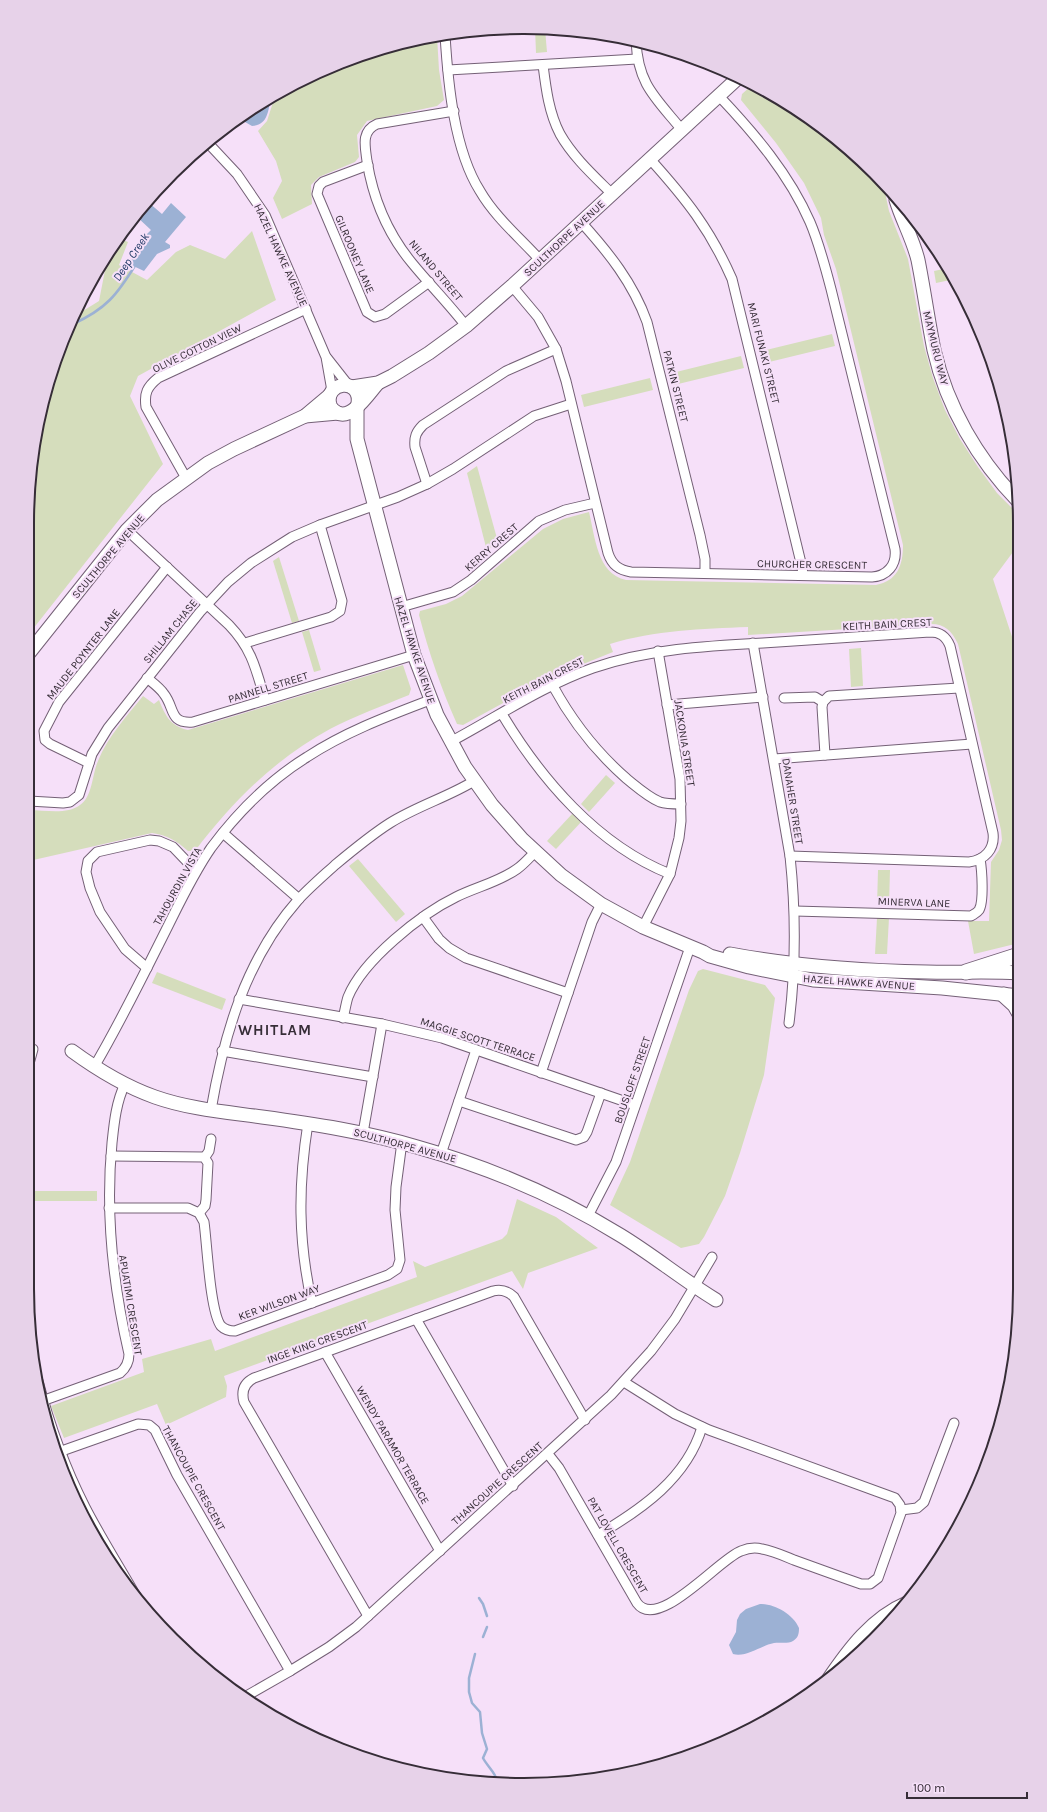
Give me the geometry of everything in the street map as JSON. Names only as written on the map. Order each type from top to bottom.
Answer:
[{"type":"main road","points":[[966,972],[1013,958]]},
{"type":"street","points":[[445,40],[454,111],[460,144],[467,166],[480,192],[496,212],[540,260]]},
{"type":"street","points":[[636,47],[640,72],[650,92],[682,130]]},
{"type":"street","points":[[448,70],[637,59]]},
{"type":"street","points":[[543,65],[552,115],[561,134],[579,159],[612,194]]},
{"type":"street","name":"SCULTHORPE AVENUE","points":[[358,405],[378,383],[413,363],[466,326],[512,286],[734,81]]},
{"type":"street","name":"CHURCHER CRESCENT","points":[[512,286],[538,317],[556,348],[610,560],[619,569],[631,572],[878,576],[891,568],[894,561],[894,549],[832,289],[814,234],[795,192],[778,165],[719,96]]},
{"type":"street","name":"NILAND STREET","points":[[454,111],[373,126],[369,129],[364,138],[375,196],[389,228],[411,262],[466,326]]},
{"type":"street","name":"HAZEL HAWKE AVENUE","points":[[212,147],[232,167],[258,202],[271,227],[326,357],[331,393]]},
{"type":"street","name":"MARI FUNAKI STREET","points":[[650,159],[697,215],[718,248],[732,279],[802,567],[802,575]]},
{"type":"street","name":"GILROONEY LANE","points":[[368,165],[323,182],[319,186],[317,194],[367,312],[375,317],[385,314],[429,282]]},
{"type":"street","name":"MAYMURU WAY","points":[[900,211],[917,259],[934,350],[948,392],[961,422],[977,448],[996,476],[1012,494]]},
{"type":"street","name":"PATKIN STREET","points":[[581,222],[611,256],[627,278],[637,297],[647,322],[705,559],[705,573]]},
{"type":"street","name":"OLIVE COTTON VIEW","points":[[186,478],[146,407],[144,398],[149,385],[158,378],[306,309]]},
{"type":"street","points":[[427,484],[415,447],[414,441],[418,430],[423,425],[506,371],[556,348]]},
{"type":"street","name":"HAZEL HAWKE AVENUE","points":[[326,357],[350,386]]},
{"type":"street","name":"SCULTHORPE AVENUE","points":[[350,386],[378,383]]},
{"type":"street","points":[[339,386],[350,386],[358,395],[358,405],[348,414],[338,413],[331,407],[331,393],[339,386]]},
{"type":"street","name":"SCULTHORPE AVENUE","points":[[34,647],[127,530],[157,500],[208,463],[234,449],[305,416],[331,393]]},
{"type":"street","name":"SHILLAM CHASE","points":[[34,801],[63,803],[75,799],[81,790],[88,763],[108,728],[207,604],[228,582],[251,563],[292,537],[427,484],[453,469],[534,416],[571,404]]},
{"type":"street","name":"HAZEL HAWKE AVENUE","points":[[358,405],[357,439],[414,655],[430,700],[450,742],[474,781],[506,823],[534,852],[566,879],[601,904],[643,927],[710,956],[728,962],[794,977],[942,988],[1012,995]]},
{"type":"street","name":"SCULTHORPE AVENUE","points":[[305,416],[338,413]]},
{"type":"street","name":"HAZEL HAWKE AVENUE","points":[[338,413],[357,439]]},
{"type":"street","name":"KERRY CREST","points":[[401,607],[452,592],[471,580],[539,521],[564,510],[595,503]]},
{"type":"street","points":[[245,643],[331,617],[340,611],[342,601],[320,525]]},
{"type":"street","points":[[127,530],[229,625],[245,643],[252,658],[265,700]]},
{"type":"street","name":"MAUDE POYNTER LANE","points":[[88,763],[50,744],[45,740],[44,731],[59,702],[167,567]]},
{"type":"street","name":"KEITH BAIN CREST","points":[[450,742],[553,686],[592,668],[658,651],[753,643],[935,632],[945,637],[948,641],[994,837],[989,852],[980,859]]},
{"type":"street","name":"DANAHER STREET","points":[[753,643],[790,856],[795,910],[794,977],[789,1023]]},
{"type":"street","name":"JACKONIA STREET","points":[[643,927],[670,874],[679,838],[681,804],[680,779],[658,651]]},
{"type":"street","name":"PANNELL STREET","points":[[147,678],[164,694],[173,715],[185,723],[193,722],[414,655]]},
{"type":"street","points":[[553,686],[570,716],[615,768],[654,798],[664,803],[681,804]]},
{"type":"street","points":[[825,755],[822,713],[823,702],[829,696],[959,688]]},
{"type":"street","points":[[667,705],[763,697]]},
{"type":"street","points":[[784,698],[815,697],[823,702]]},
{"type":"street","name":"TAHOURDIN VISTA","points":[[94,1067],[147,968],[196,871],[223,833],[245,808],[266,788],[305,758],[354,731],[430,700]]},
{"type":"street","points":[[502,714],[532,760],[573,807],[599,830],[624,848],[648,863],[670,874]]},
{"type":"street","points":[[774,759],[972,744]]},
{"type":"street","points":[[211,1110],[222,1051],[229,1024],[246,981],[268,940],[299,899],[345,857],[373,835],[418,808],[474,781]]},
{"type":"street","points":[[223,833],[299,899]]},
{"type":"street","points":[[147,968],[125,949],[100,912],[90,888],[86,872],[88,861],[97,852],[150,840],[159,841],[173,847],[196,871]]},
{"type":"street","points":[[343,1018],[348,996],[364,972],[389,944],[423,916],[455,897],[518,869],[534,852]]},
{"type":"street","points":[[790,856],[969,862],[980,859]]},
{"type":"street","name":"MINERVA LANE","points":[[795,910],[971,916],[977,913],[980,906],[982,872],[980,859]]},
{"type":"street","points":[[541,1072],[592,922],[601,904]]},
{"type":"street","points":[[423,916],[439,939],[449,948],[466,958],[568,993]]},
{"type":"street","name":"BOUSLOFF STREET","points":[[588,1216],[616,1162],[690,947]]},
{"type":"street","name":"HAZEL HAWKE AVENUE","points":[[703,952],[714,951],[774,962],[794,964],[926,972],[1013,972]]},
{"type":"street","name":"MAGGIE SCOTT TERRACE","points":[[239,999],[382,1024],[442,1038],[635,1105]]},
{"type":"street","points":[[363,1133],[382,1024]]},
{"type":"street","points":[[441,1154],[476,1050]]},
{"type":"street","name":"SCULTHORPE AVENUE","points":[[72,1051],[94,1067],[125,1084],[172,1102],[211,1110],[308,1123],[402,1142],[441,1154],[517,1182],[588,1216],[620,1234],[716,1300]]},
{"type":"street","points":[[222,1051],[373,1077]]},
{"type":"street","name":"APUATIMI CRESCENT","points":[[47,1400],[117,1374],[127,1365],[129,1354],[118,1305],[111,1257],[109,1208],[111,1156],[118,1102],[125,1084]]},
{"type":"street","points":[[459,1101],[576,1140],[584,1137],[587,1132],[601,1093]]},
{"type":"street","points":[[308,1123],[301,1174],[300,1232],[312,1303]]},
{"type":"street","points":[[205,1157],[209,1151],[211,1139]]},
{"type":"street","name":"KER WILSON WAY","points":[[199,1213],[204,1222],[211,1286],[219,1321],[223,1327],[229,1331],[235,1331],[388,1276],[398,1268],[400,1259],[395,1210],[396,1187],[402,1142]]},
{"type":"street","points":[[111,1156],[205,1157]]},
{"type":"street","points":[[109,1208],[188,1208],[199,1213],[205,1206],[206,1200],[208,1164],[205,1157]]},
{"type":"street","name":"THANCOUPIE CRESCENT","points":[[250,1694],[329,1648],[368,1616],[585,1420],[624,1382],[650,1351],[675,1318],[712,1257]]},
{"type":"street","name":"INGE KING CRESCENT","points":[[368,1616],[243,1398],[244,1387],[253,1378],[493,1291],[502,1290],[508,1292],[515,1299],[585,1420]]},
{"type":"street","points":[[416,1319],[512,1486]]},
{"type":"street","name":"WENDY PARAMOR TERRACE","points":[[325,1352],[440,1551]]},
{"type":"street","points":[[624,1382],[675,1414],[702,1427],[892,1497],[899,1503],[901,1510],[917,1508],[924,1502],[954,1423]]},
{"type":"street","name":"THANCOUPIE CRESCENT","points":[[62,1451],[138,1424],[146,1424],[154,1429],[177,1475],[290,1671]]},
{"type":"street","points":[[598,1535],[638,1511],[663,1489],[674,1477],[698,1442],[702,1427]]},
{"type":"street","name":"PAT LOVELL CRESCENT","points":[[548,1454],[559,1468],[638,1604],[644,1609],[652,1611],[692,1589],[735,1553],[751,1548],[769,1551],[861,1584],[871,1583],[879,1576],[901,1510]]},
{"type":"street","points":[[77,1489],[107,1545]]},
{"type":"street","points":[[840,1662],[845,1654],[869,1629],[884,1615],[892,1611]]},
{"type":"green space","points":[[535,34],[545,35],[547,52],[536,53]]},
{"type":"green space","points":[[437,42],[439,70],[444,100],[437,106],[367,121],[357,135],[359,157],[355,162],[319,177],[311,185],[312,204],[282,219],[273,198],[282,181],[276,161],[258,131],[267,121],[272,104],[307,84],[366,60]]},
{"type":"green space","points":[[748,89],[795,116],[846,155],[885,194],[889,211],[908,259],[924,346],[933,378],[945,410],[960,439],[978,467],[997,493],[1013,509],[1013,552],[993,579],[1013,640],[1013,944],[974,954],[968,921],[989,921],[991,862],[999,850],[1002,840],[1001,830],[958,644],[948,629],[940,625],[931,624],[748,635],[748,627],[679,631],[627,639],[610,644],[613,652],[551,677],[463,725],[457,724],[451,711],[427,643],[419,615],[420,611],[446,604],[462,596],[543,529],[563,519],[589,512],[599,553],[603,562],[616,576],[626,580],[876,585],[889,580],[894,576],[900,566],[903,545],[836,269],[824,235],[821,218],[804,183],[776,143],[741,100],[742,94]]},
{"type":"green space","points":[[252,231],[276,300],[138,376],[130,396],[163,464],[34,628],[34,524],[38,460],[43,428],[60,366],[82,312],[99,301],[105,271],[124,241],[128,242],[119,265],[147,280],[176,252],[190,245],[225,259]]},
{"type":"green space","points":[[941,269],[948,281],[936,283],[934,271]]},
{"type":"green space","points":[[832,334],[835,346],[765,363],[762,351]]},
{"type":"green space","points":[[741,356],[744,368],[674,385],[672,373]]},
{"type":"green space","points":[[650,378],[653,390],[584,407],[581,395]]},
{"type":"green space","points":[[477,466],[498,542],[487,551],[467,473]]},
{"type":"green space","points":[[279,557],[299,621],[292,623],[273,561]]},
{"type":"green space","points":[[309,630],[321,670],[314,672],[302,632]]},
{"type":"green space","points":[[861,648],[863,686],[851,687],[849,649]]},
{"type":"green space","points":[[403,665],[411,689],[409,695],[339,724],[291,754],[256,782],[240,798],[195,851],[188,851],[172,839],[152,833],[34,860],[34,810],[69,810],[80,805],[84,801],[90,791],[96,766],[107,743],[143,696],[154,704],[159,700],[172,723],[188,730]]},
{"type":"green space","points":[[606,775],[615,783],[589,812],[581,804]]},
{"type":"green space","points":[[573,813],[582,821],[556,849],[547,841]]},
{"type":"green space","points":[[358,859],[405,914],[396,922],[349,866]]},
{"type":"green space","points":[[878,870],[890,870],[889,906],[877,906]]},
{"type":"green space","points":[[877,918],[889,918],[887,954],[875,954]]},
{"type":"green space","points":[[703,969],[765,985],[775,998],[764,1075],[725,1196],[699,1244],[681,1248],[610,1205],[630,1162],[689,990],[698,971]]},
{"type":"green space","points":[[157,972],[226,999],[222,1010],[152,983]]},
{"type":"green space","points":[[34,1191],[97,1191],[97,1201],[34,1201]]},
{"type":"green space","points":[[517,1199],[556,1217],[598,1248],[528,1273],[523,1289],[512,1271],[224,1376],[227,1386],[226,1397],[166,1425],[157,1404],[64,1438],[51,1406],[144,1372],[142,1359],[211,1339],[215,1351],[417,1277],[413,1261],[425,1267],[502,1239],[507,1234]]},
{"type":"water","points":[[269,106],[264,120],[257,125],[252,126],[244,122]]},
{"type":"water","points":[[171,203],[186,217],[165,242],[170,245],[170,248],[157,254],[144,271],[129,264],[135,246],[151,230],[140,220],[152,205],[162,214]]},
{"type":"water","points":[[760,1604],[772,1606],[788,1614],[799,1628],[797,1637],[791,1642],[769,1644],[749,1653],[738,1655],[733,1654],[729,1645],[736,1632],[737,1620],[740,1614],[746,1609]]},
{"type":"waterway","name":"Deep Creek","points":[[77,322],[94,313],[110,300],[136,264]]},
{"type":"waterway","points":[[479,1598],[483,1604],[487,1616]]},
{"type":"waterway","points":[[483,1637],[487,1627]]},
{"type":"waterway","points":[[475,1654],[469,1678],[469,1692],[472,1703],[480,1712],[482,1733],[487,1749],[483,1758],[496,1777]]},
{"type":"district","name":"WHITLAM","points":[[275,1030]]}]
